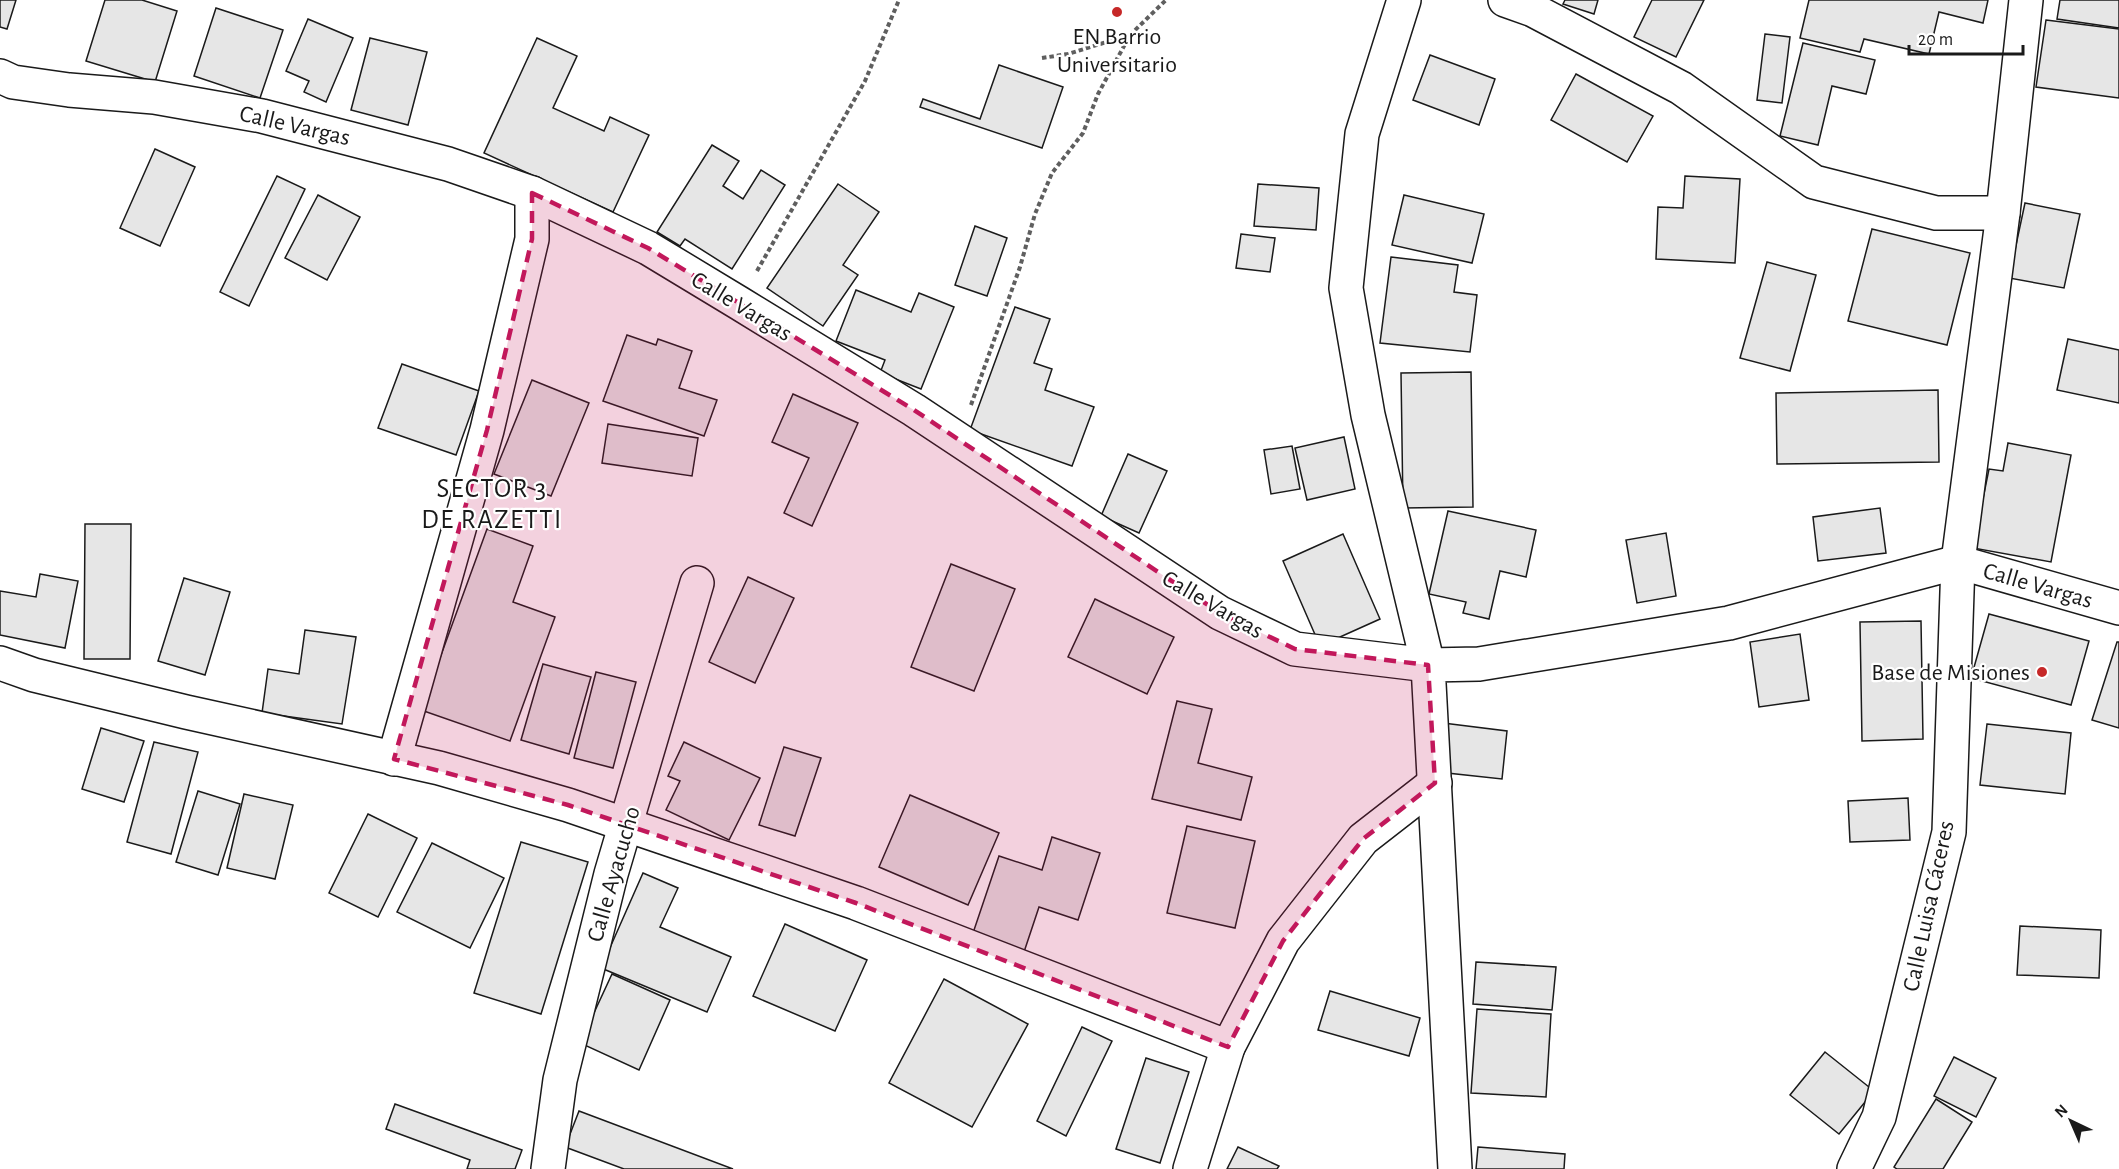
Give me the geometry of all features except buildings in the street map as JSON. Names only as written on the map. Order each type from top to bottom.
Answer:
[{"type":"street","points":[[1404,0],[1362,134],[1346,288],[1368,415],[1428,665],[1455,1169]]},
{"type":"street","points":[[1505,0],[1533,10],[1681,87],[1814,182],[1936,213],[2003,213]]},
{"type":"street","name":"Calle Luisa Cáceres","points":[[1854,1169],[1879,1117],[1949,832],[1958,562],[2003,213],[2026,0]]},
{"type":"street","name":"Calle Vargas","points":[[0,76],[24,83],[154,97],[262,116],[448,164],[532,193],[648,248],[958,440],[1220,613],[1295,649],[1428,665],[1479,664],[1729,622],[1958,562],[2119,608]]},
{"type":"street","points":[[394,759],[487,430],[532,239],[532,193]]},
{"type":"street","name":"Calle Ayacucho","points":[[548,1169],[560,1080],[611,874],[698,583]]},
{"type":"street","points":[[0,663],[34,675],[504,786],[627,824],[856,903],[1228,1047]]},
{"type":"street","points":[[1190,1169],[1228,1047],[1283,941],[1363,840],[1435,783]]},
{"type":"path","points":[[739,303],[865,81],[899,0]]},
{"type":"path","points":[[958,440],[1052,173],[1083,133],[1098,94],[1130,35],[1166,0]]},
{"type":"path","points":[[1042,58],[1068,54],[1130,35]]},
{"type":"highlighted area","points":[[532,193],[648,248],[739,303],[914,410],[1220,613],[1295,649],[1428,665],[1435,783],[1363,839],[1283,941],[1228,1047],[856,903],[568,805],[394,759],[487,430],[532,239]]},
{"type":"place","name":"EN Barrio Universitario","points":[[1117,12]]},
{"type":"place","name":"Base de Misiones","points":[[2042,672]]},
{"type":"district","name":"SECTOR 3 DE RAZETTI","points":[[492,504]]}]
